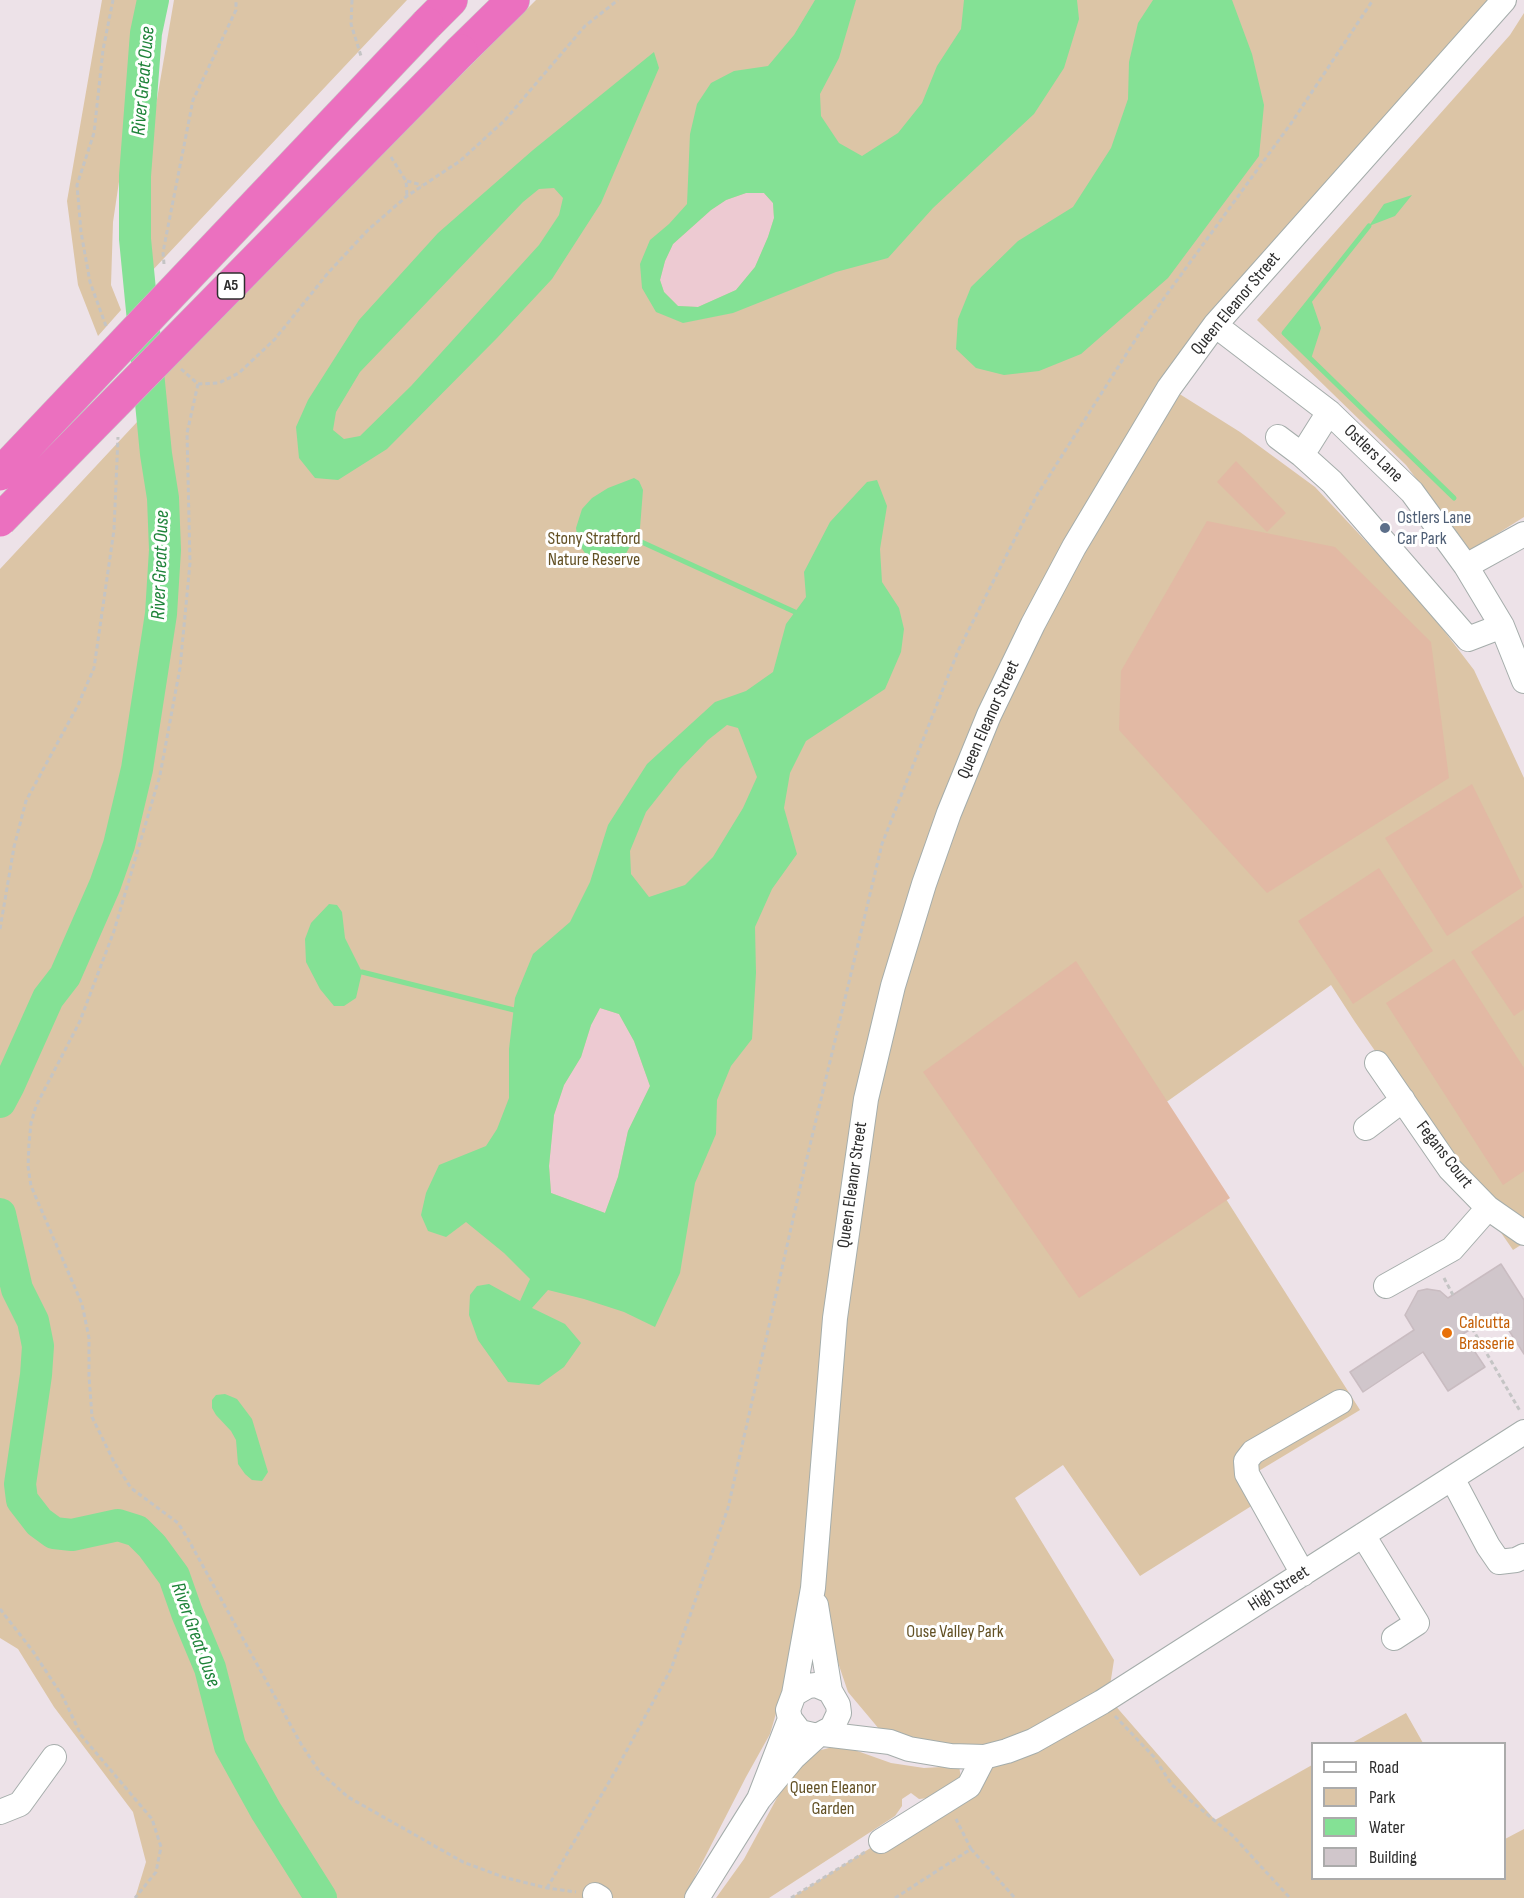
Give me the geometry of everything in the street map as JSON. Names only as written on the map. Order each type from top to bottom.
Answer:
[{"type":"highway","name":"A5","points":[[0,474],[451,0]]},
{"type":"highway","name":"A5","points":[[0,520],[513,0]]},
{"type":"street","name":"Queen Eleanor Street","points":[[794,1694],[813,1588],[835,1318],[866,1099],[892,986],[924,884],[949,813],[985,726],[1038,614],[1074,547],[1169,388],[1215,326],[1504,0]]},
{"type":"street","name":"Ostlers Lane","points":[[1215,326],[1329,412],[1412,492],[1466,566],[1502,626],[1524,681]]},
{"type":"street","points":[[1302,454],[1329,412]]},
{"type":"street","points":[[1278,437],[1302,454],[1332,482],[1468,639],[1502,626]]},
{"type":"street","points":[[1466,566],[1524,534]]},
{"type":"street","name":"Fegans Court","points":[[1377,1063],[1450,1169],[1488,1208],[1524,1233]]},
{"type":"street","points":[[1366,1128],[1403,1100]]},
{"type":"street","points":[[1386,1286],[1452,1249],[1488,1208]]},
{"type":"street","points":[[1303,1574],[1247,1474],[1246,1461],[1253,1452],[1340,1402]]},
{"type":"street","name":"High Street","points":[[890,1742],[909,1749],[951,1756],[984,1757],[1033,1741],[1102,1702],[1524,1432]]},
{"type":"street","points":[[1452,1478],[1499,1562],[1516,1560],[1524,1556]]},
{"type":"street","points":[[1363,1535],[1417,1623],[1394,1638]]},
{"type":"street","name":"Queen Eleanor Street","points":[[813,1588],[834,1698]]},
{"type":"street","points":[[816,1685],[834,1698],[853,1718],[890,1742],[820,1735],[808,1736],[800,1732],[794,1727],[788,1710],[794,1694],[808,1686],[816,1685]]},
{"type":"street","points":[[697,1898],[759,1799],[793,1758],[832,1728],[839,1713],[834,1698]]},
{"type":"street","points":[[759,1799],[790,1719]]},
{"type":"street","points":[[0,1812],[20,1804],[54,1757]]},
{"type":"street","points":[[881,1841],[969,1786],[984,1757]]},
{"type":"path","points":[[106,326],[90,282],[81,232],[77,185],[94,133],[103,50],[113,0]]},
{"type":"path","points":[[163,252],[193,100],[236,10],[236,0]]},
{"type":"path","points":[[352,0],[351,24],[362,59]]},
{"type":"path","points":[[174,363],[198,384],[219,383],[239,373],[274,339],[328,273],[368,230],[407,196],[460,161],[505,120],[585,26],[618,0]]},
{"type":"path","points":[[388,152],[406,181],[407,196]]},
{"type":"path","points":[[406,181],[423,185]]},
{"type":"path","points":[[198,384],[187,433],[190,563],[180,668],[160,775],[114,931],[85,1010],[36,1106],[31,1123],[29,1144],[28,1166],[31,1186],[82,1304],[89,1338],[92,1417],[114,1462],[131,1488],[178,1523],[301,1744],[319,1770],[348,1797],[463,1862],[503,1877],[597,1896]]},
{"type":"path","points":[[0,929],[14,847],[26,801],[78,705],[94,668],[114,530],[118,436]]},
{"type":"path","points":[[1472,1328],[1524,1418]]},
{"type":"path","points":[[0,1609],[32,1650],[63,1697],[81,1735],[152,1819],[160,1847],[156,1872],[135,1898]]},
{"type":"path","points":[[1102,1702],[1154,1757],[1172,1785],[1233,1836],[1290,1898]]},
{"type":"path","points":[[947,1800],[971,1849],[1015,1898]]},
{"type":"path","points":[[791,1898],[881,1841]]},
{"type":"path","points":[[895,1898],[971,1849]]},
{"type":"green space","points":[[102,0],[144,0],[113,222],[111,285],[121,310],[98,336],[78,285],[67,201]]},
{"type":"green space","points":[[174,0],[407,0],[134,290],[132,245]]},
{"type":"green space","name":"Stony Stratford Nature Reserve","points":[[536,0],[1504,0],[1170,388],[1240,432],[1315,487],[1419,598],[1474,670],[1524,778],[1524,1243],[1513,1250],[1331,985],[1165,1103],[1360,1410],[1242,1481],[1253,1505],[1140,1576],[1063,1465],[1015,1498],[1114,1660],[1109,1692],[1113,1703],[1215,1820],[1311,1766],[1311,1880],[1506,1880],[1506,1838],[1524,1829],[1524,1898],[791,1898],[969,1786],[984,1757],[890,1742],[848,1692],[829,1636],[784,1686],[770,1734],[684,1898],[135,1898],[146,1862],[133,1812],[54,1707],[18,1649],[0,1638],[0,569],[151,407],[148,388]]},
{"type":"green space","points":[[1524,13],[1524,517],[1470,551],[1406,465],[1257,320],[1510,35]]},
{"type":"green space","points":[[1406,1713],[1422,1742],[1354,1742]]},
{"type":"green space","name":"Queen Eleanor Garden","points":[[846,1747],[891,1763],[924,1768],[959,1766],[961,1778],[929,1798],[919,1799],[911,1793],[902,1799],[902,1806],[895,1816],[769,1898],[716,1898],[744,1859],[785,1783],[813,1752]]},
{"type":"sand","points":[[746,193],[764,193],[773,203],[774,218],[755,267],[736,290],[698,307],[678,306],[664,292],[660,280],[673,244],[711,210],[726,200]]},
{"type":"sand","points":[[600,1008],[619,1014],[634,1041],[650,1086],[628,1131],[618,1177],[605,1213],[551,1193],[549,1166],[554,1115],[564,1085],[581,1057],[591,1025]]},
{"type":"shaded area","points":[[1236,461],[1286,513],[1267,532],[1217,482]]},
{"type":"shaded area","points":[[1207,521],[1335,547],[1431,642],[1449,778],[1267,893],[1119,730],[1121,671]]},
{"type":"shaded area","points":[[1472,784],[1523,887],[1447,936],[1385,838]]},
{"type":"shaded area","points":[[1379,868],[1433,951],[1353,1004],[1298,921]]},
{"type":"shaded area","points":[[1524,916],[1524,1009],[1514,1016],[1471,952]]},
{"type":"shaded area","points":[[1454,959],[1524,1068],[1524,1171],[1503,1185],[1386,1003]]},
{"type":"shaded area","points":[[1076,961],[1230,1198],[1079,1298],[923,1072]]},
{"type":"water","points":[[815,0],[856,0],[839,58],[820,94],[821,116],[839,143],[862,156],[898,133],[922,103],[937,66],[961,29],[964,0],[1077,0],[1079,19],[1064,68],[1034,114],[933,208],[888,258],[836,272],[733,313],[683,323],[656,312],[642,288],[640,264],[650,240],[687,204],[690,134],[697,104],[711,83],[734,71],[768,66],[794,35]],"holes":[[[746,193],[764,193],[773,203],[774,218],[755,267],[736,290],[698,307],[678,306],[664,292],[660,280],[673,244],[711,210],[726,200]]]},
{"type":"water","points":[[1153,0],[1232,0],[1252,54],[1264,105],[1259,156],[1168,278],[1081,354],[1039,371],[1004,375],[976,368],[956,349],[958,319],[971,287],[1018,241],[1073,207],[1111,148],[1128,99],[1129,62],[1138,23]]},
{"type":"water","points":[[654,52],[659,68],[601,203],[552,279],[387,449],[338,480],[315,478],[299,458],[296,427],[308,400],[359,320],[438,233],[533,150]],"holes":[[[554,188],[563,198],[559,215],[539,245],[411,386],[360,436],[344,439],[333,430],[336,412],[360,372],[523,202],[539,189]]]},
{"type":"water","points":[[1412,195],[1395,216],[1369,226],[1384,204]]},
{"type":"water","points":[[1311,299],[1321,328],[1311,359],[1284,333]]},
{"type":"water","points":[[634,478],[639,481],[643,490],[640,528],[623,559],[616,563],[601,563],[587,556],[578,543],[576,528],[582,509],[592,498],[608,488]]},
{"type":"water","points":[[877,480],[887,506],[880,549],[882,582],[899,608],[904,629],[901,652],[885,689],[806,741],[790,773],[784,808],[797,854],[772,889],[755,927],[756,973],[752,1039],[731,1066],[717,1100],[716,1134],[695,1183],[680,1273],[655,1327],[624,1312],[548,1290],[532,1308],[565,1324],[581,1343],[564,1367],[539,1385],[508,1382],[478,1340],[469,1315],[470,1295],[477,1286],[489,1284],[520,1301],[530,1279],[504,1253],[466,1222],[446,1237],[428,1231],[421,1215],[426,1193],[439,1165],[486,1146],[497,1129],[509,1098],[509,1049],[515,998],[533,954],[570,922],[590,882],[608,825],[647,764],[715,702],[746,691],[773,672],[786,624],[806,597],[804,572],[830,522],[867,482]],"holes":[[[727,725],[738,728],[757,777],[743,808],[713,857],[685,885],[649,897],[631,874],[630,851],[646,812],[680,769],[708,740]],[[600,1008],[619,1014],[634,1041],[650,1086],[628,1131],[618,1177],[605,1213],[551,1193],[549,1166],[554,1115],[564,1085],[581,1057],[591,1025]]]},
{"type":"water","points":[[329,904],[337,905],[342,912],[345,938],[362,972],[356,998],[344,1006],[334,1006],[320,989],[306,962],[305,939],[311,923]]},
{"type":"water","points":[[225,1394],[237,1399],[252,1419],[268,1472],[262,1481],[252,1480],[238,1464],[236,1440],[212,1408],[212,1400],[216,1395]]},
{"type":"building","points":[[1501,1264],[1524,1300],[1524,1354],[1497,1312],[1463,1334],[1485,1367],[1448,1391],[1423,1352],[1363,1392],[1350,1372],[1414,1330],[1405,1315],[1418,1291],[1427,1289],[1440,1291],[1448,1298]]},
{"type":"waterway","name":"River Great Ouse","points":[[0,1102],[48,998],[65,976],[105,885],[119,845],[137,769],[161,614],[165,550],[163,498],[156,454],[135,239],[135,176],[146,33],[153,0]]},
{"type":"waterway","points":[[1369,226],[1284,333],[1454,498]]},
{"type":"waterway","points":[[635,539],[795,612]]},
{"type":"waterway","points":[[362,972],[514,1010]]},
{"type":"waterway","name":"River Great Ouse","points":[[0,1214],[17,1289],[33,1321],[38,1346],[20,1484],[22,1500],[39,1522],[54,1533],[72,1535],[118,1525],[137,1531],[152,1546],[174,1576],[210,1668],[230,1746],[266,1811],[321,1898]]},
{"type":"place","name":"Ostlers Lane Car Park","points":[[1385,528]]},
{"type":"place","name":"Calcutta Brasserie","points":[[1447,1333]]},
{"type":"park label","name":"Ouse Valley Park","points":[[955,1632]]}]
